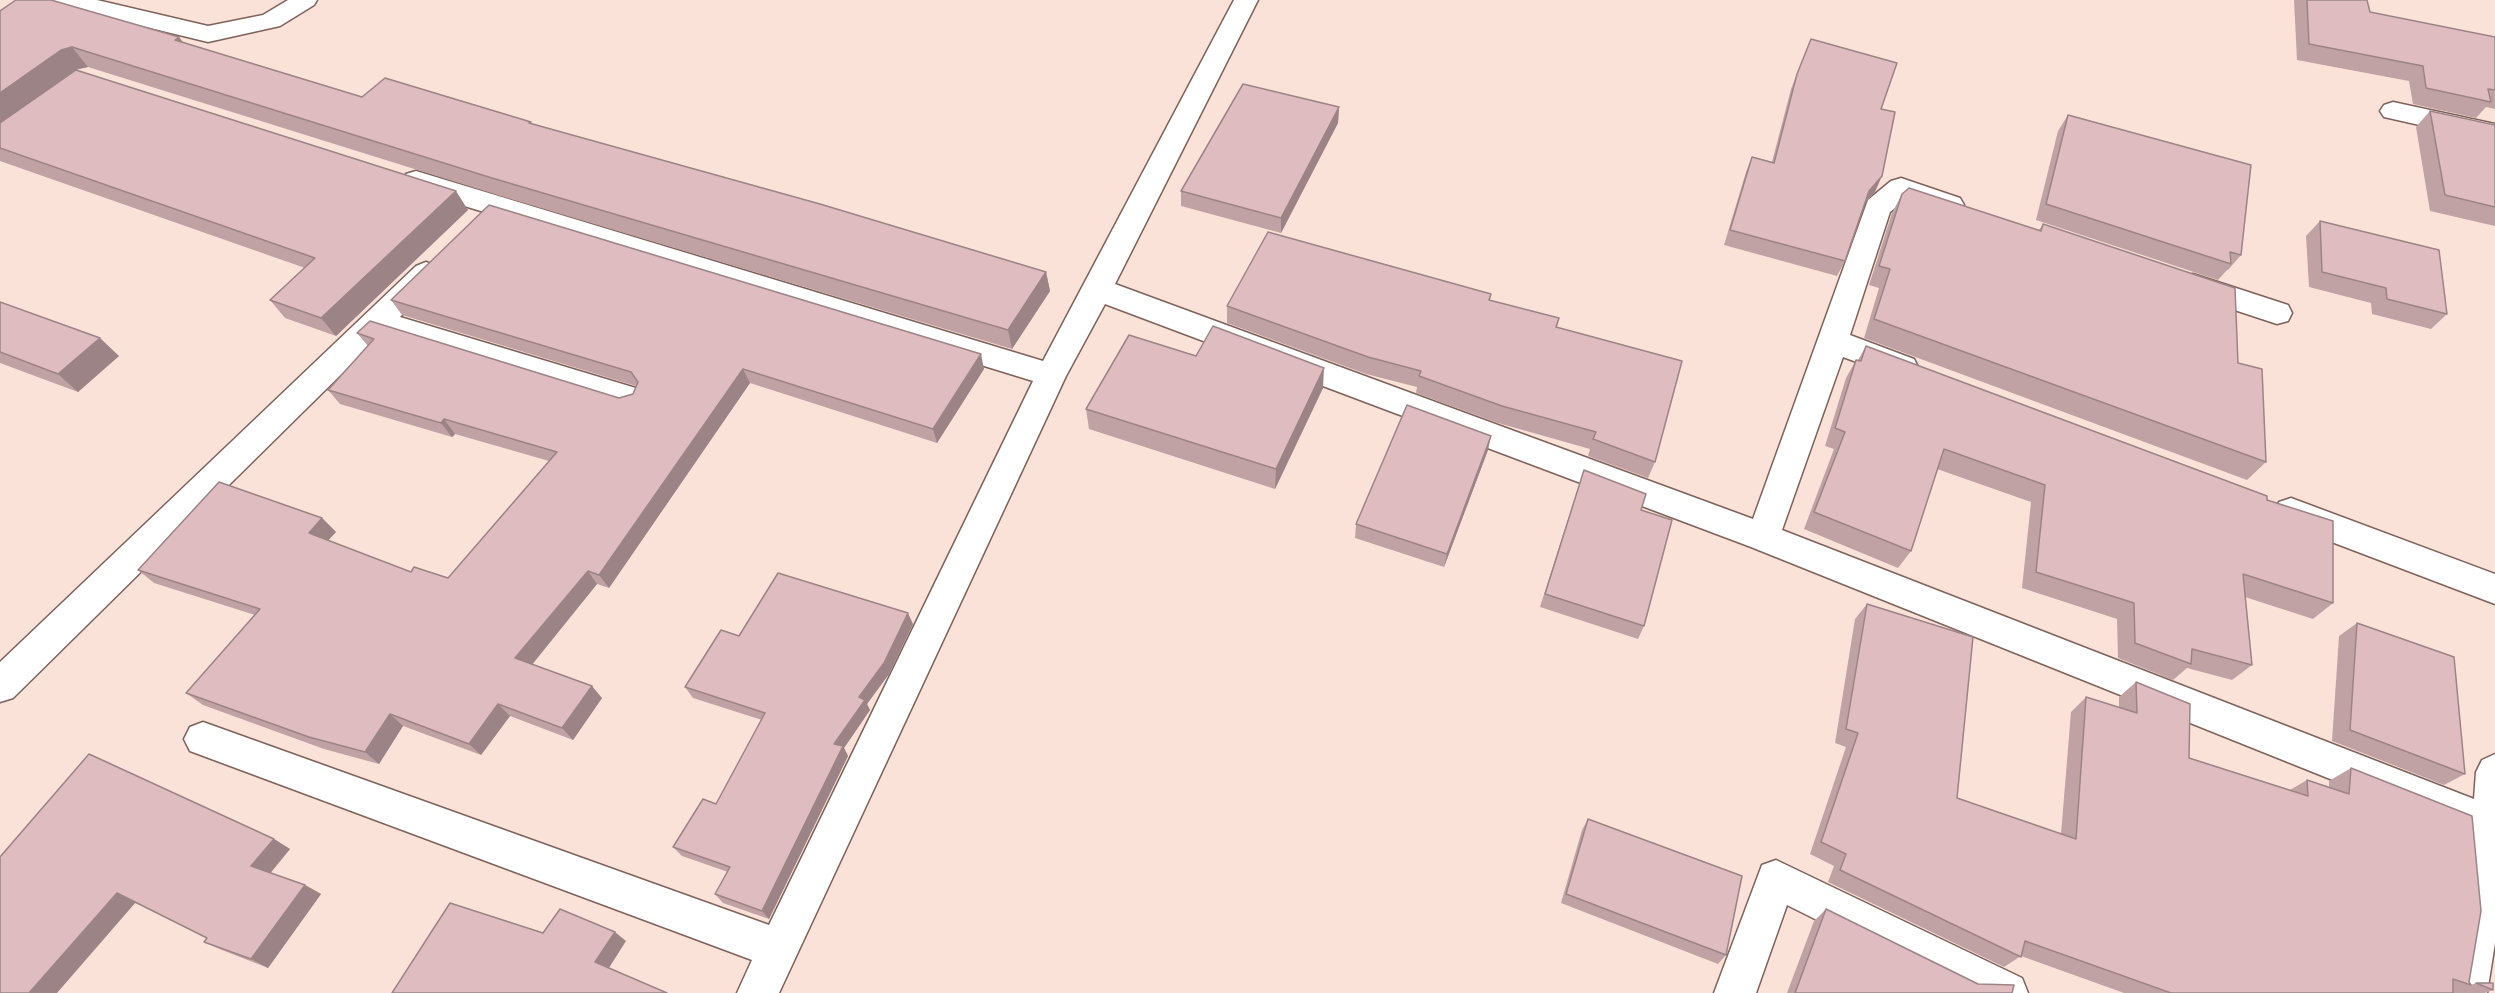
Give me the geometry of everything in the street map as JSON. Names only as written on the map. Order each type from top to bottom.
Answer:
[{"type":"street","points":[[65,0],[208,34],[270,21],[305,0]]},
{"type":"street","points":[[758,993],[1051,375],[1246,0]]},
{"type":"street","points":[[2393,111],[2495,133]]},
{"type":"street","points":[[392,174],[1051,375]]},
{"type":"street","points":[[1763,537],[1878,207],[1901,188],[1978,214]]},
{"type":"street","points":[[468,231],[493,206]]},
{"type":"street","points":[[0,686],[443,255]]},
{"type":"street","points":[[2166,276],[2277,313]]},
{"type":"street","points":[[1097,289],[1763,537],[2490,824]]},
{"type":"street","points":[[377,321],[628,398]]},
{"type":"street","points":[[1833,341],[1934,379]]},
{"type":"street","points":[[2259,500],[2495,589]]},
{"type":"street","points":[[203,739],[778,949]]},
{"type":"street","points":[[2466,993],[2485,884],[2495,777]]},
{"type":"street","points":[[1735,993],[1776,879],[2007,993]]},
{"type":"building","points":[[16,0],[51,0],[179,37],[175,40],[362,97],[385,78],[531,122],[529,123],[820,204],[1046,272],[1008,330],[492,178],[72,47],[61,50],[0,93],[0,11]]},
{"type":"building","points":[[2307,0],[2367,0],[2370,12],[2495,37],[2495,90],[2488,89],[2491,102],[2426,88],[2423,66],[2309,44]]},
{"type":"building","points":[[1811,39],[1897,63],[1881,109],[1895,112],[1882,176],[1869,191],[1845,261],[1730,230],[1752,157],[1774,163],[1797,74]]},
{"type":"building","points":[[76,70],[456,191],[321,318],[270,300],[315,258],[0,148],[0,123]]},
{"type":"building","points":[[1243,84],[1339,107],[1281,218],[1181,191]]},
{"type":"building","points":[[2430,111],[2495,125],[2495,207],[2445,195]]},
{"type":"building","points":[[2068,115],[2251,165],[2241,255],[2230,252],[2231,264],[2046,204]]},
{"type":"building","points":[[1909,188],[2041,231],[2043,224],[2235,288],[2238,363],[2262,369],[2266,462],[1874,319],[1890,269],[1879,266],[1902,194]]},
{"type":"building","points":[[489,205],[981,354],[933,429],[743,369],[599,575],[588,571],[515,658],[592,686],[562,728],[498,704],[469,744],[390,714],[365,752],[309,737],[186,693],[260,609],[138,570],[219,482],[322,518],[309,533],[411,572],[414,567],[448,578],[557,452],[444,419],[441,423],[328,390],[374,339],[357,333],[370,321],[619,398],[633,394],[638,382],[631,372],[391,300]]},
{"type":"building","points":[[2320,221],[2439,250],[2447,314],[2387,299],[2386,288],[2322,272]]},
{"type":"building","points":[[1268,232],[1491,294],[1489,300],[1559,318],[1556,327],[1682,361],[1655,462],[1593,439],[1596,432],[1502,406],[1419,376],[1421,371],[1368,357],[1227,306]]},
{"type":"building","points":[[0,302],[100,338],[58,374],[0,352]]},
{"type":"building","points":[[1213,326],[1324,368],[1276,469],[1086,409],[1129,335],[1196,356]]},
{"type":"building","points":[[1866,346],[2267,496],[2267,500],[2333,521],[2333,603],[2243,574],[2252,665],[2192,649],[2191,664],[2135,643],[2134,603],[2036,572],[2045,485],[1944,449],[1911,551],[1814,512],[1845,432],[1835,428],[1856,360],[1861,361]]},
{"type":"building","points":[[1407,405],[1491,436],[1447,554],[1356,524]]},
{"type":"building","points":[[1584,470],[1646,494],[1641,510],[1672,520],[1644,626],[1545,594]]},
{"type":"building","points":[[778,573],[908,613],[884,663],[859,697],[865,700],[834,744],[843,746],[762,911],[715,894],[730,867],[673,847],[703,799],[716,804],[765,713],[685,687],[721,630],[739,636]]},
{"type":"building","points":[[1867,604],[1973,637],[1957,798],[2076,839],[2086,697],[2137,713],[2136,682],[2190,704],[2189,758],[2308,796],[2307,780],[2349,794],[2351,768],[2472,816],[2481,911],[2469,982],[2471,985],[2453,979],[2453,993],[2171,993],[2025,941],[2021,957],[1840,870],[1846,854],[1821,842],[1858,733],[1846,729]]},
{"type":"building","points":[[2357,623],[2454,657],[2465,774],[2350,730]]},
{"type":"building","points":[[89,754],[274,839],[251,866],[305,885],[251,959],[204,942],[207,938],[117,893],[29,993],[0,993],[0,857]]},
{"type":"building","points":[[1588,819],[1742,876],[1726,955],[1566,894]]},
{"type":"building","points":[[450,903],[543,933],[560,909],[615,932],[595,962],[667,993],[392,993]]},
{"type":"building","points":[[1826,909],[1978,984],[2014,985],[2012,993],[1795,993]]},
{"type":"building","points":[[2476,983],[2493,983],[2493,990]]}]
